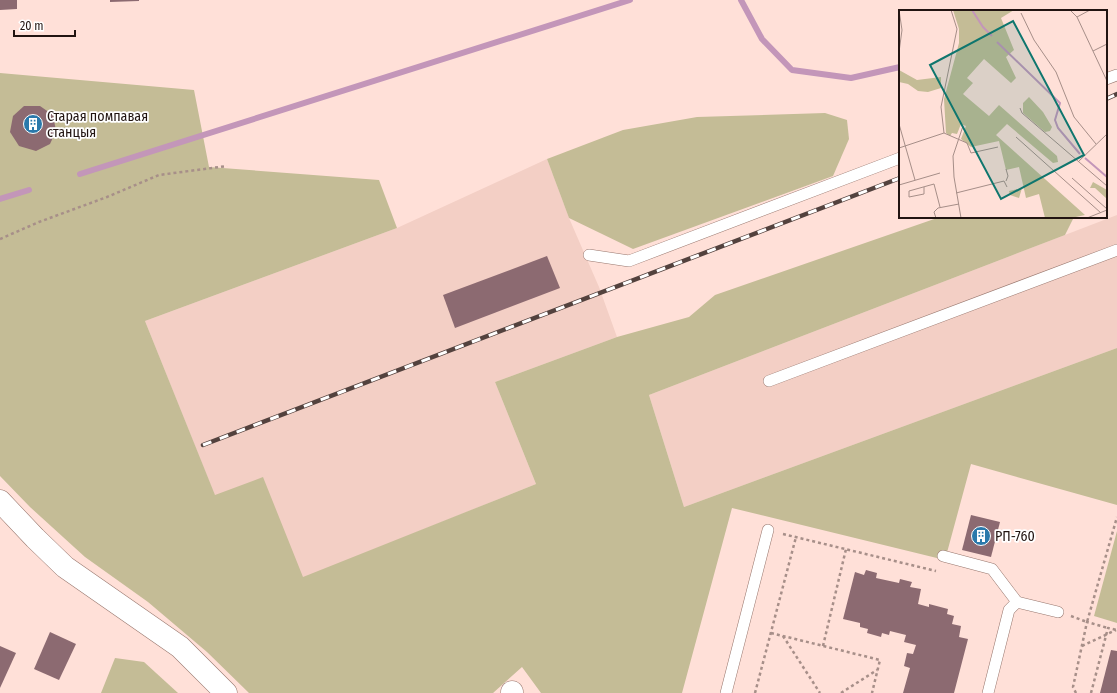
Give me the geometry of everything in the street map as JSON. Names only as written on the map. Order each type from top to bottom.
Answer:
[{"type":"street","points":[[0,501],[65,567],[180,647],[226,693]]},
{"type":"lane","points":[[1107,79],[1117,75]]},
{"type":"lane","points":[[589,255],[629,262],[899,158]]},
{"type":"lane","points":[[769,381],[1117,250]]},
{"type":"lane","points":[[726,693],[768,530]]},
{"type":"lane","points":[[943,556],[992,569],[1017,602],[1058,612]]},
{"type":"lane","points":[[988,693],[1009,610],[1017,602]]},
{"type":"path","points":[[0,239],[39,222],[159,176],[226,166]]},
{"type":"path","points":[[1076,693],[1073,687],[1087,622],[1117,517]]},
{"type":"path","points":[[768,530],[939,572]]},
{"type":"path","points":[[755,693],[796,537]]},
{"type":"path","points":[[823,646],[846,549]]},
{"type":"path","points":[[1058,612],[1117,630]]},
{"type":"path","points":[[1091,693],[1108,628]]},
{"type":"path","points":[[1082,646],[1117,630]]},
{"type":"path","points":[[771,633],[880,660],[872,693]]},
{"type":"path","points":[[782,636],[820,693]]},
{"type":"path","points":[[840,693],[878,670]]},
{"type":"shaded area","points":[[0,73],[194,90],[209,167],[379,180],[397,228],[145,321],[215,495],[263,477],[303,577],[536,484],[495,382],[617,337],[689,317],[715,295],[937,218],[1074,218],[1065,235],[649,395],[684,507],[1117,348],[1117,505],[971,464],[945,560],[732,508],[682,693],[541,693],[522,667],[493,693],[249,693],[207,652],[148,602],[85,557],[30,507],[0,476]]},
{"type":"shaded area","points":[[825,113],[847,120],[849,139],[833,176],[633,249],[569,218],[547,159],[623,130],[697,117]]},
{"type":"shaded area","points":[[547,159],[569,218],[599,287],[617,337],[495,382],[536,484],[303,578],[215,496],[145,321],[397,228]]},
{"type":"shaded area","points":[[1117,215],[1117,348],[684,507],[649,395]]},
{"type":"shaded area","points":[[1117,531],[1117,623],[1094,616]]},
{"type":"shaded area","points":[[115,658],[144,662],[178,693],[101,693]]},
{"type":"building","points":[[0,0],[17,0],[17,9],[0,10]]},
{"type":"building","points":[[110,0],[139,0],[139,1],[110,2]]},
{"type":"building","name":"Старая помпавая станцыя","points":[[24,106],[40,106],[53,115],[56,131],[50,144],[36,151],[19,146],[10,132],[13,116]]},
{"type":"building","points":[[547,256],[560,288],[455,328],[443,295]]},
{"type":"building","name":"РП-760","points":[[971,515],[1000,522],[991,557],[962,550]]},
{"type":"building","points":[[866,570],[877,573],[876,578],[899,583],[900,579],[912,582],[910,587],[921,589],[918,604],[929,607],[929,604],[948,609],[947,614],[954,616],[952,624],[961,626],[959,637],[968,639],[954,693],[903,693],[910,668],[904,666],[907,653],[913,654],[916,645],[904,642],[906,635],[890,631],[889,635],[882,633],[881,637],[867,633],[868,629],[860,627],[860,623],[843,619],[855,572],[864,575]]},
{"type":"building","points":[[50,632],[76,644],[59,680],[34,669]]},
{"type":"building","points":[[0,646],[16,653],[0,688]]},
{"type":"building","points":[[1111,650],[1117,651],[1117,693],[1100,693]]},
{"type":"waterway","points":[[80,174],[630,0]]},
{"type":"waterway","points":[[741,0],[762,39],[792,70],[851,78],[899,67]]},
{"type":"waterway","points":[[0,199],[29,190]]},
{"type":"railway","points":[[1107,99],[1117,94]]},
{"type":"railway","points":[[203,445],[899,178]]},
{"type":"place","name":"Старая помпавая станцыя","points":[[33,124]]},
{"type":"place","name":"РП-760","points":[[981,536]]}]
